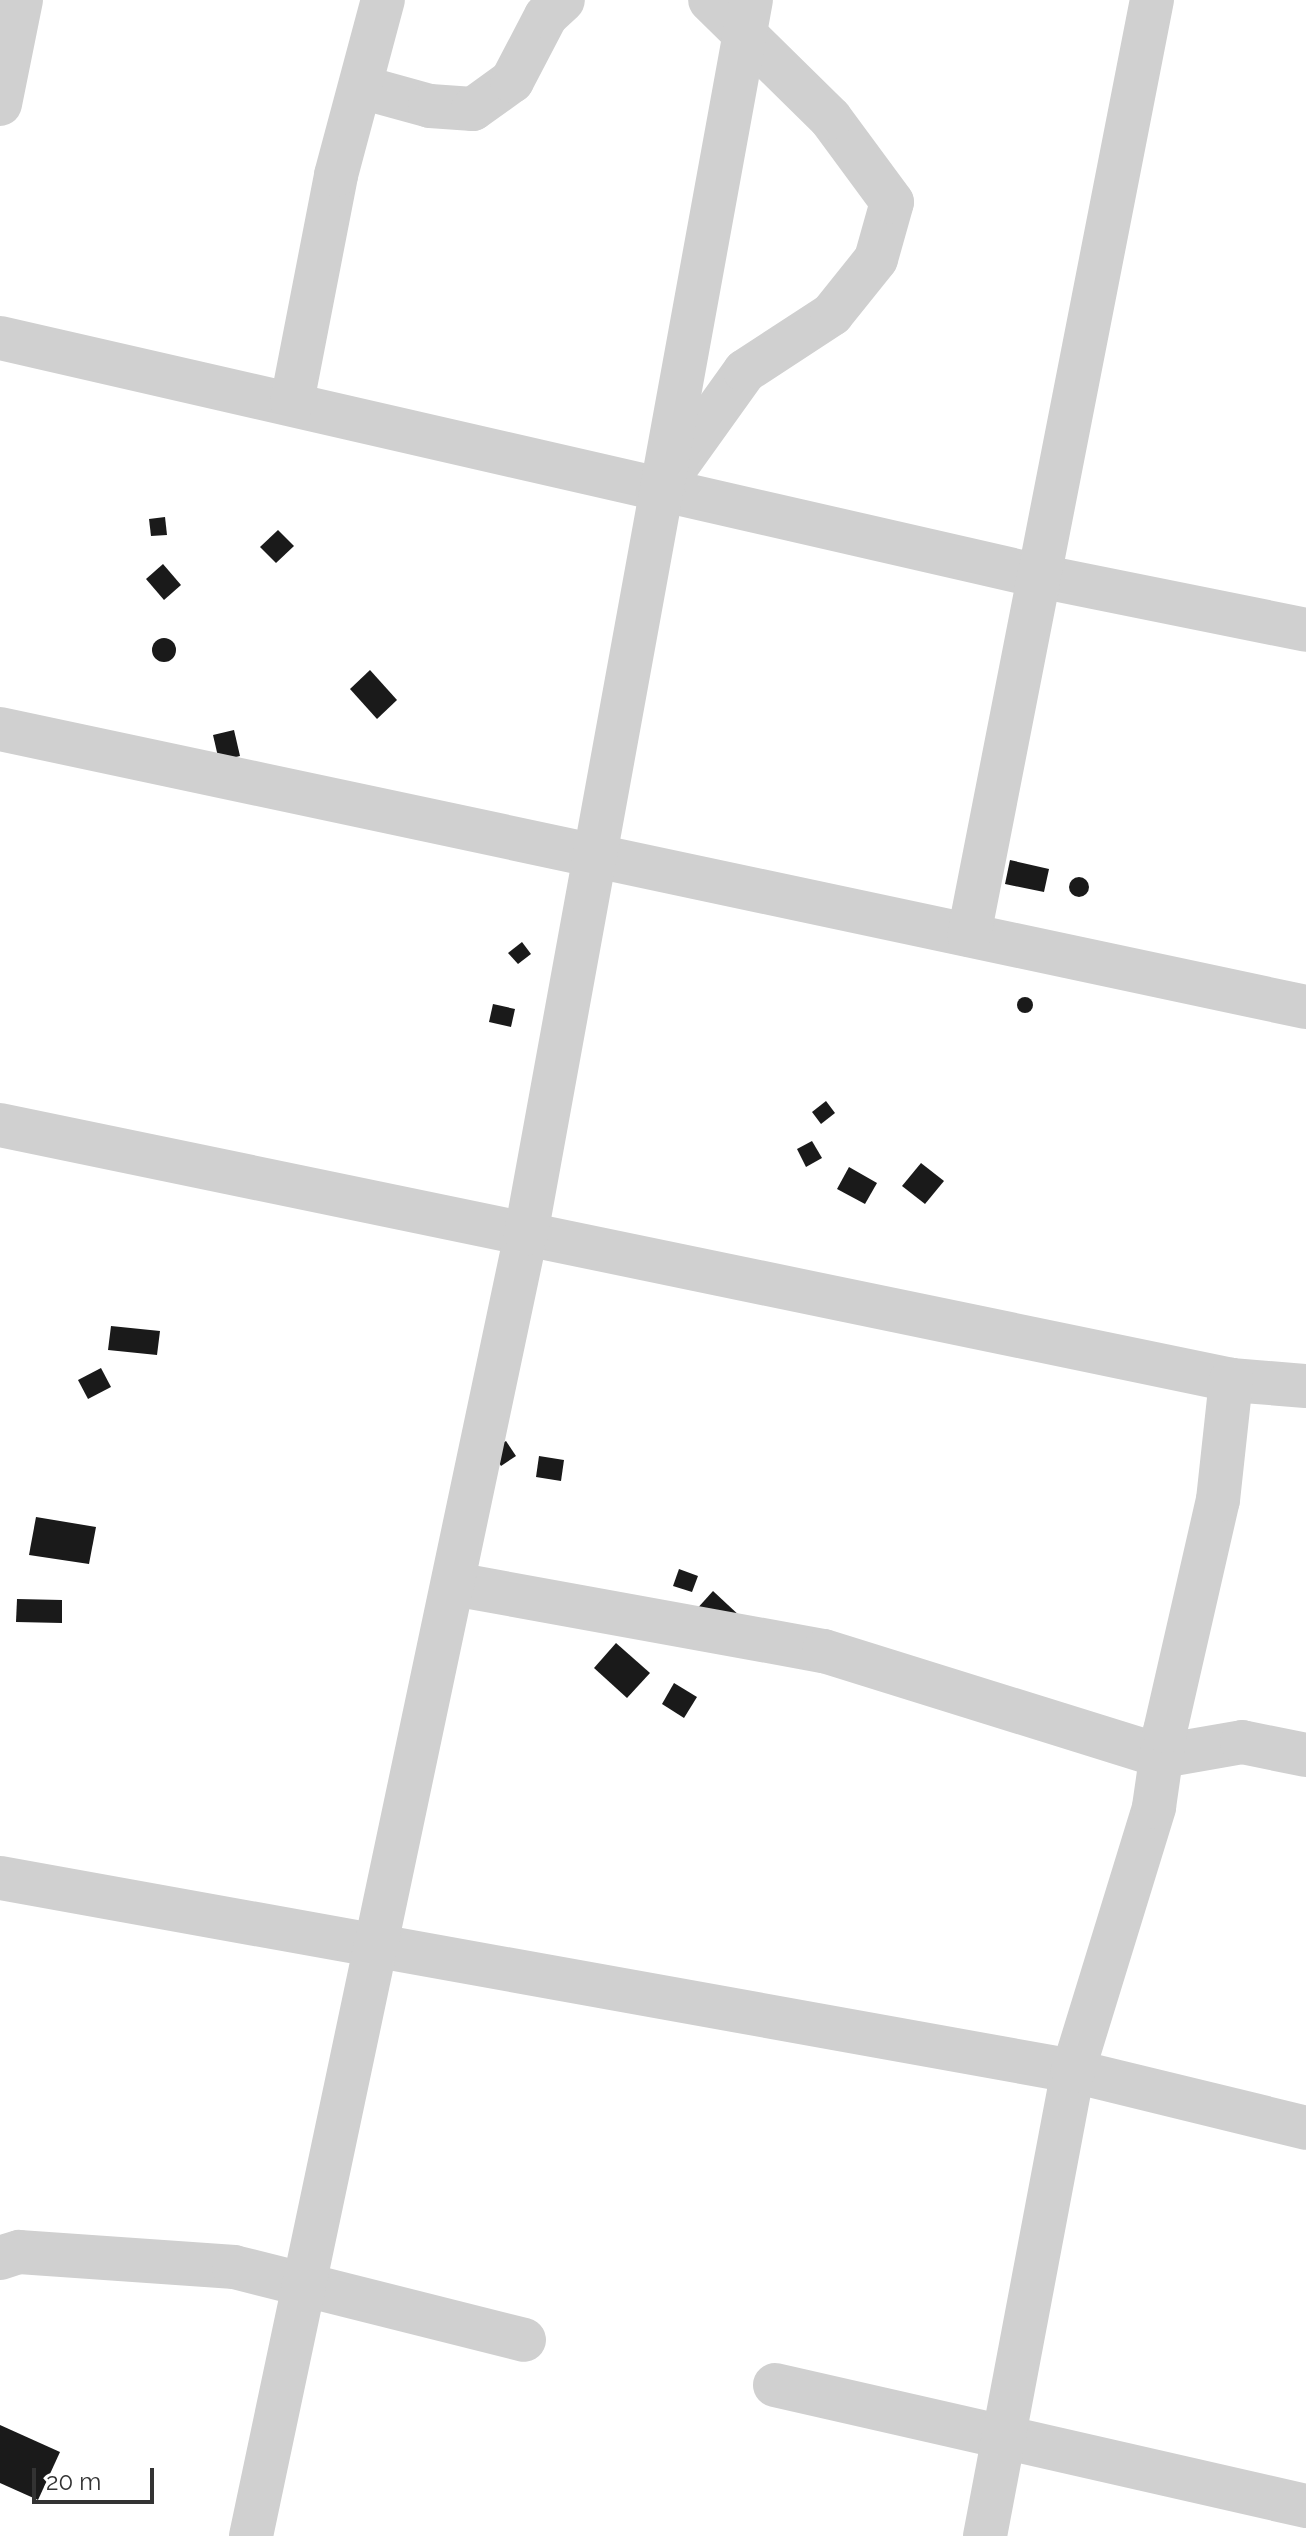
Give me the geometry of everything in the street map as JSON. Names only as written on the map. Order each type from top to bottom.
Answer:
[{"type":"street","points":[[0,104],[21,0]]},
{"type":"street","points":[[292,402],[336,175],[383,0]]},
{"type":"street","points":[[361,87],[430,106],[473,109],[512,81],[546,16],[563,0]]},
{"type":"street","points":[[662,487],[745,371],[832,314],[876,259],[892,202],[830,118],[748,17],[710,0]]},
{"type":"street","points":[[969,935],[1152,0]]},
{"type":"street","points":[[251,2536],[379,1945],[526,1234],[748,17]]},
{"type":"street","points":[[0,338],[292,402],[1039,576],[1306,630]]},
{"type":"street","points":[[0,729],[1306,1007]]},
{"type":"street","points":[[0,1125],[1231,1380],[1306,1386]]},
{"type":"street","points":[[985,2536],[1073,2071],[1154,1807],[1162,1756],[1218,1500],[1231,1380]]},
{"type":"street","points":[[454,1584],[824,1651],[1162,1756],[1242,1742],[1306,1755]]},
{"type":"street","points":[[0,1878],[1073,2071],[1306,2128]]},
{"type":"street","points":[[0,2258],[19,2252],[234,2267],[524,2340]]},
{"type":"street","points":[[775,2385],[1306,2506]]},
{"type":"building","points":[[165,517],[167,535],[151,536],[149,519]]},
{"type":"building","points":[[278,530],[294,546],[276,563],[260,547]]},
{"type":"building","points":[[163,564],[181,585],[164,600],[146,579]]},
{"type":"building","points":[[164,638],[175,645],[176,650],[169,661],[164,662],[153,655],[152,650],[159,639]]},
{"type":"building","points":[[370,670],[397,700],[377,719],[350,689]]},
{"type":"building","points":[[234,730],[240,756],[219,761],[213,735]]},
{"type":"building","points":[[1010,860],[1049,869],[1044,892],[1005,884]]},
{"type":"building","points":[[1079,877],[1086,880],[1089,887],[1086,894],[1079,897],[1072,894],[1069,887],[1072,880]]},
{"type":"building","points":[[522,942],[531,954],[518,964],[508,953]]},
{"type":"building","points":[[1025,997],[1031,999],[1031,1011],[1025,1013],[1019,1011],[1017,1005],[1019,999]]},
{"type":"building","points":[[493,1004],[515,1009],[511,1027],[489,1022]]},
{"type":"building","points":[[826,1101],[835,1113],[821,1124],[812,1112]]},
{"type":"building","points":[[812,1141],[822,1158],[806,1167],[797,1149]]},
{"type":"building","points":[[921,1163],[944,1181],[925,1204],[902,1186]]},
{"type":"building","points":[[849,1167],[877,1183],[865,1204],[837,1189]]},
{"type":"building","points":[[111,1326],[160,1331],[157,1355],[108,1350]]},
{"type":"building","points":[[101,1368],[111,1387],[88,1399],[78,1380]]},
{"type":"building","points":[[506,1441],[516,1456],[501,1466],[491,1450]]},
{"type":"building","points":[[539,1456],[564,1460],[561,1481],[536,1477]]},
{"type":"building","points":[[36,1517],[96,1527],[89,1564],[29,1555]]},
{"type":"building","points":[[679,1569],[698,1576],[692,1592],[673,1586]]},
{"type":"building","points":[[713,1591],[742,1618],[695,1611]]},
{"type":"building","points":[[17,1599],[62,1600],[62,1623],[16,1622]]},
{"type":"building","points":[[616,1643],[650,1673],[627,1698],[594,1668]]},
{"type":"building","points":[[674,1683],[697,1697],[684,1718],[662,1704]]},
{"type":"building","points":[[0,2425],[60,2452],[38,2500],[0,2483]]}]
